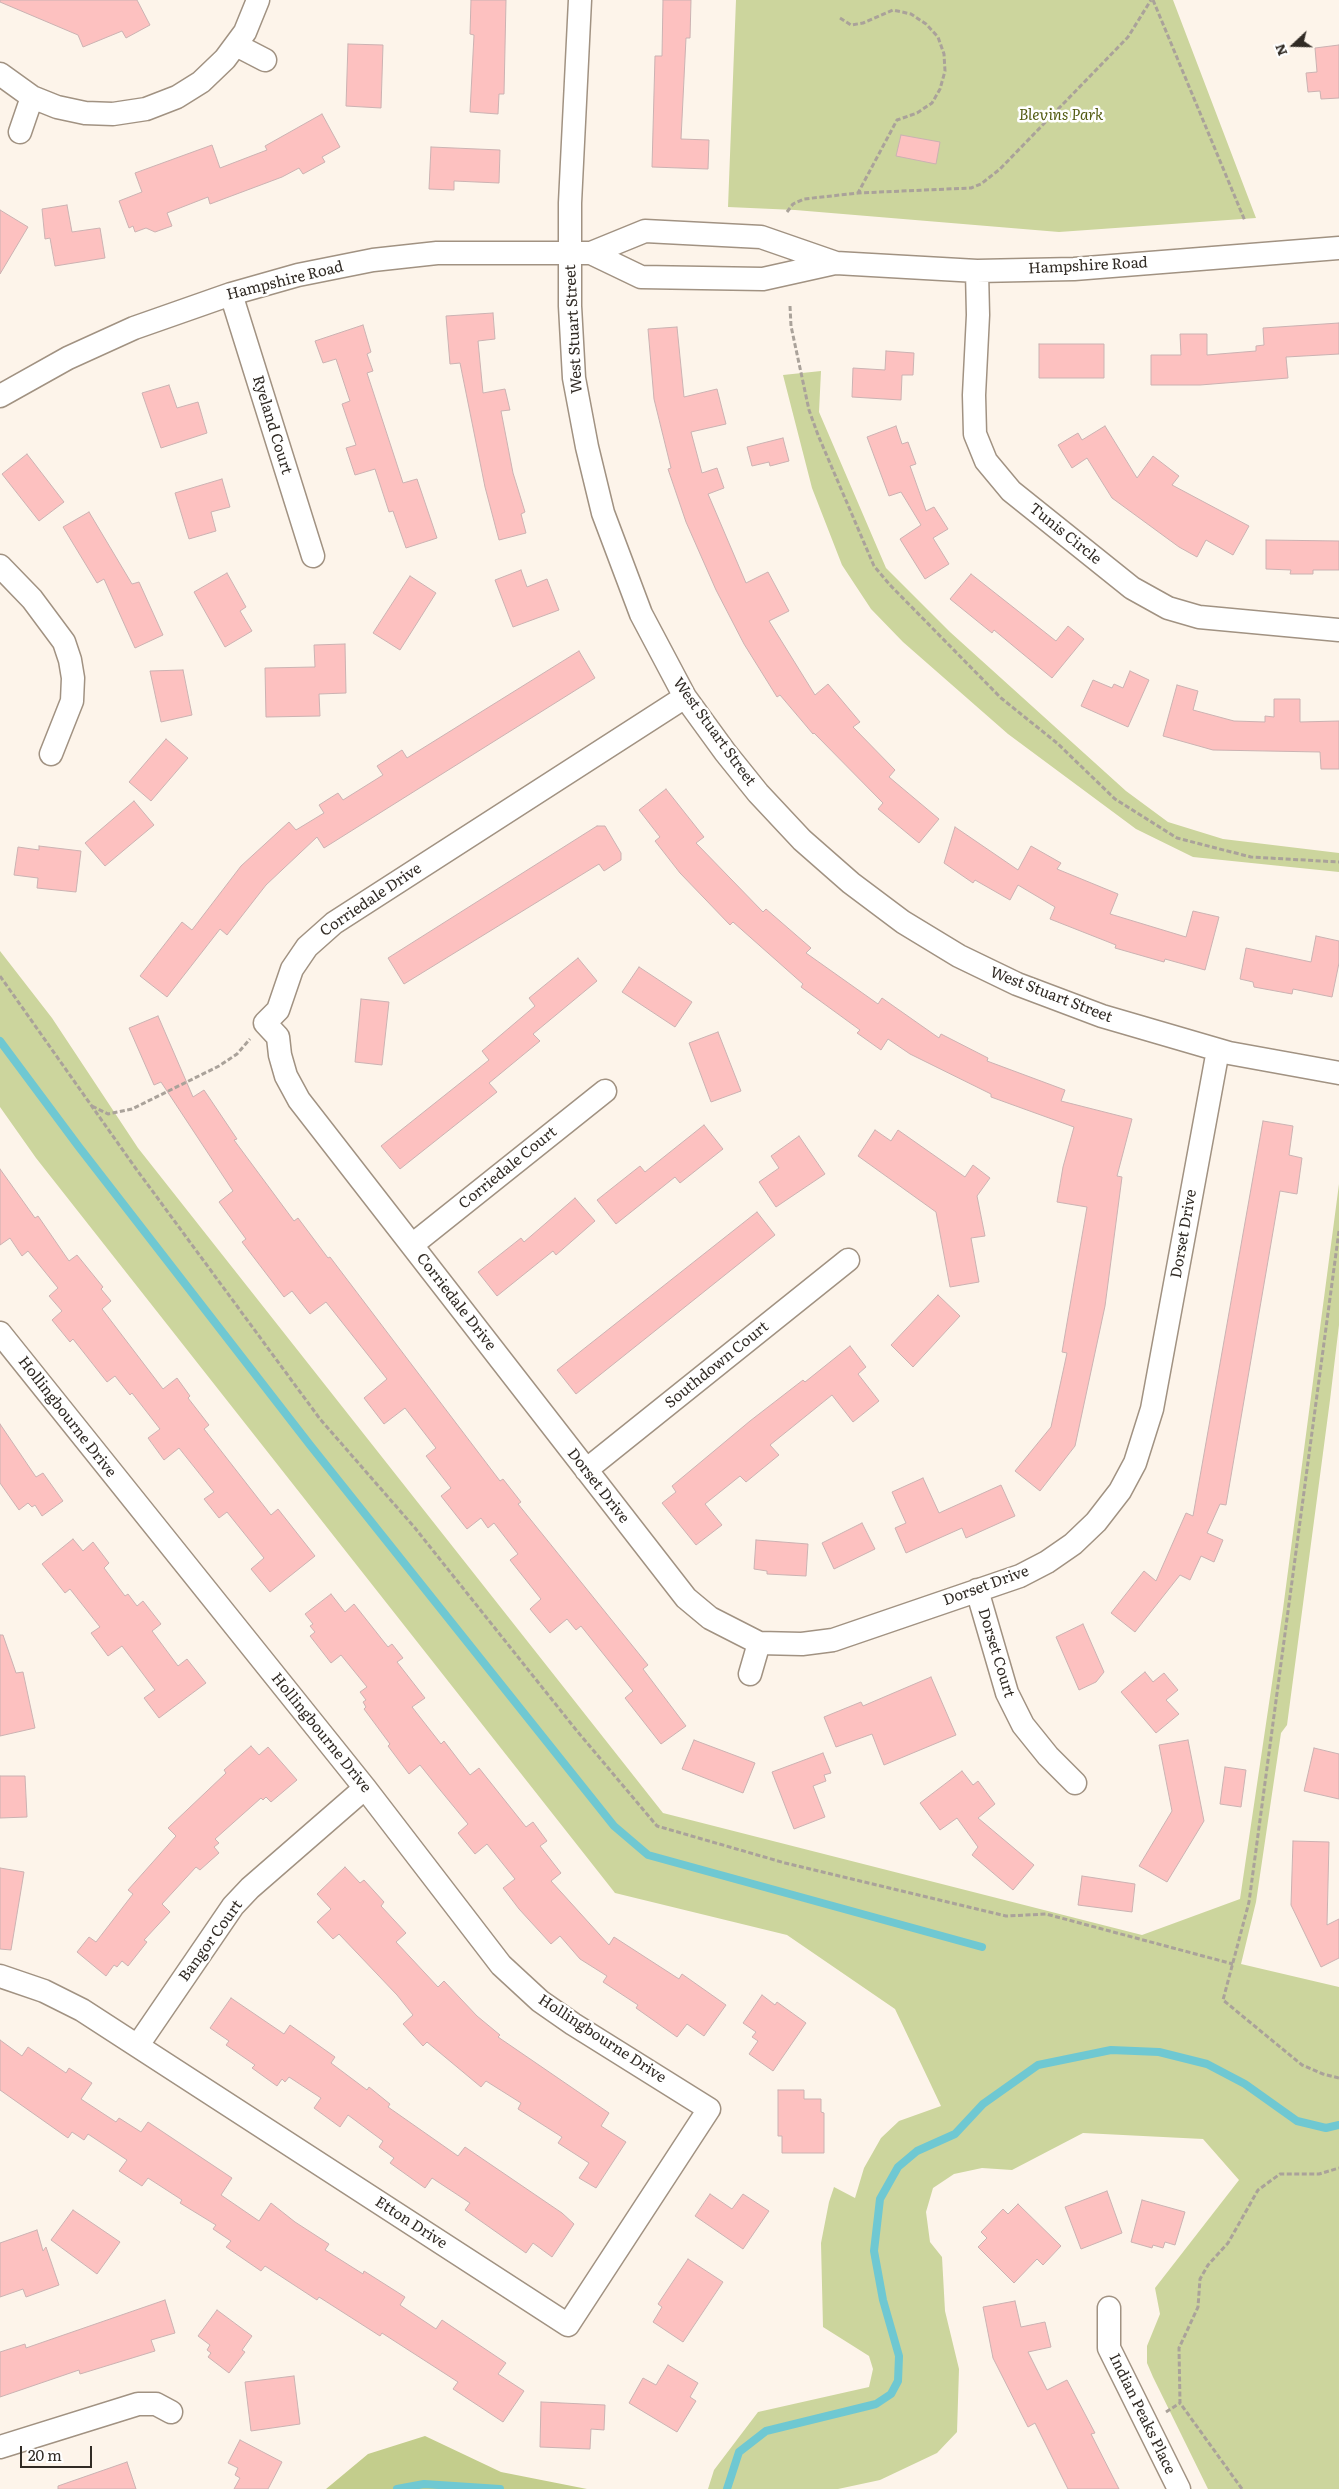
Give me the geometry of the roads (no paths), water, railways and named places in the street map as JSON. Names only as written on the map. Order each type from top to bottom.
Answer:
[{"type":"street","points":[[0,74],[32,97],[57,107],[84,113],[113,114],[162,104],[201,82],[226,59],[245,32],[258,0]]},
{"type":"street","name":"West Stuart Street","points":[[580,0],[580,253],[574,378],[587,447],[601,504],[622,567],[641,614],[685,697],[730,759],[758,793],[802,840],[851,883],[903,922],[959,956],[1017,984],[1102,1016],[1218,1050],[1339,1073]]},
{"type":"street","points":[[236,45],[265,60]]},
{"type":"street","points":[[20,132],[32,97]]},
{"type":"street","name":"Hampshire Road","points":[[0,396],[68,358],[134,328],[231,294],[298,275],[373,260],[438,253],[580,253],[645,231],[761,237],[836,263],[977,271],[1074,269],[1339,248]]},
{"type":"street","name":"Hampshire Road","points":[[580,253],[641,277],[763,280],[836,263]]},
{"type":"street","name":"Tunis Circle","points":[[977,271],[978,315],[974,395],[975,434],[986,461],[1011,491],[1132,588],[1168,608],[1199,617],[1339,630]]},
{"type":"street","name":"Ryeland Court","points":[[231,294],[313,556]]},
{"type":"street","points":[[0,566],[32,599],[64,642],[70,660],[74,678],[72,701],[51,754]]},
{"type":"street","name":"Corriedale Drive","points":[[502,1361],[299,1100],[286,1076],[280,1055],[278,1037],[265,1023],[278,1010],[292,969],[307,947],[334,923],[685,697]]},
{"type":"street","name":"Dorset Drive","points":[[502,1361],[686,1598],[710,1618],[759,1643],[802,1644],[833,1640],[1020,1576],[1048,1562],[1073,1544],[1102,1514],[1120,1491],[1135,1464],[1152,1409],[1218,1050]]},
{"type":"street","name":"Corriedale Court","points":[[412,1245],[605,1091]]},
{"type":"street","name":"Southdown Court","points":[[586,1470],[848,1260]]},
{"type":"street","name":"Hollingbourne Drive","points":[[0,1333],[365,1788],[501,1966],[540,2001],[573,2024],[681,2089]]},
{"type":"street","name":"Dorset Court","points":[[977,1590],[1007,1693],[1023,1725],[1048,1756],[1075,1783]]},
{"type":"street","points":[[750,1674],[759,1643]]},
{"type":"street","name":"Bangor Court","points":[[138,2045],[233,1906],[250,1888],[365,1788]]},
{"type":"street","name":"Etton Drive","points":[[0,1976],[44,1991],[82,2010],[568,2325],[709,2109],[681,2089]]},
{"type":"street","name":"Indian Peaks Place","points":[[1109,2308],[1109,2348],[1179,2489]]},
{"type":"street","points":[[0,2447],[138,2404],[156,2404],[171,2412]]},
{"type":"waterway","points":[[0,1041],[79,1147],[310,1445],[614,1826],[648,1855],[982,1947]]},
{"type":"waterway","points":[[727,2489],[739,2452],[766,2431],[876,2404],[891,2394],[898,2381],[899,2356],[883,2300],[874,2251],[880,2199],[898,2167],[917,2151],[955,2134],[983,2104],[1038,2065],[1111,2050],[1159,2052],[1207,2064],[1245,2084],[1297,2121],[1326,2128],[1339,2125]]},
{"type":"waterway","points":[[397,2489],[424,2484],[500,2489]]},
{"type":"park label","name":"Blevins Park","points":[[1061,116]]}]
